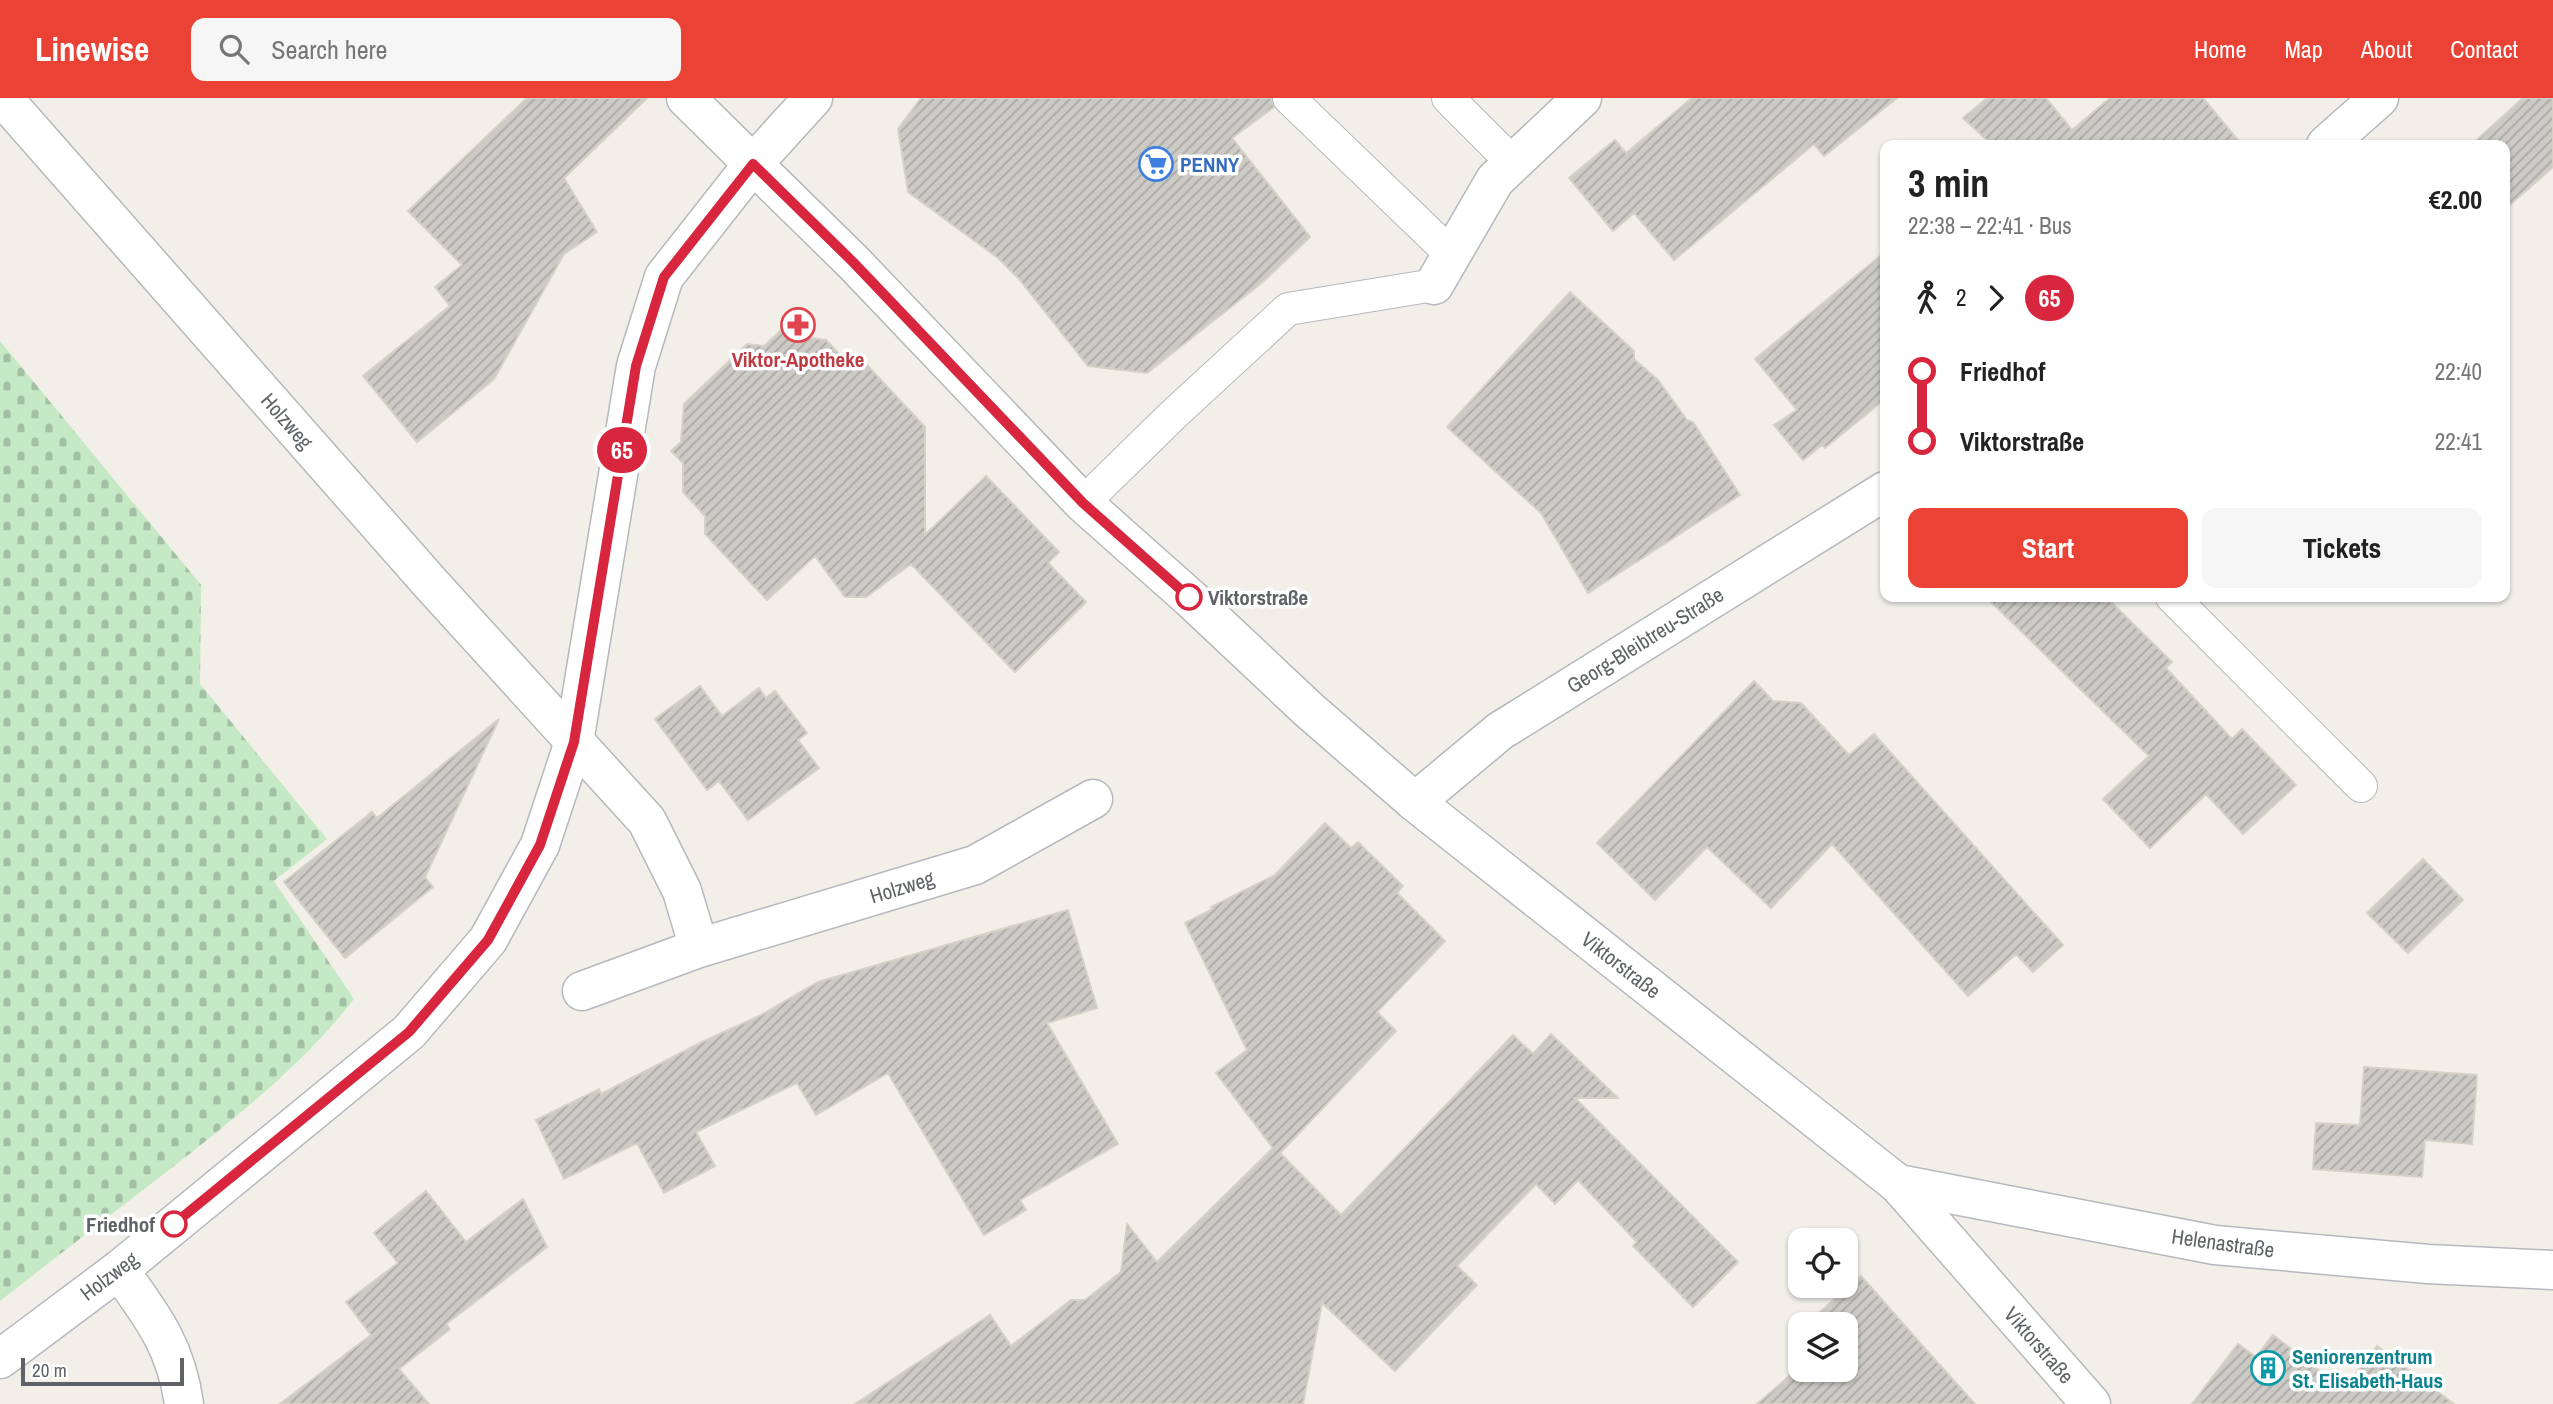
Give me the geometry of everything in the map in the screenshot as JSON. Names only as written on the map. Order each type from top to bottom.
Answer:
[{"type":"street","name":"Holzweg","points":[[3,98],[432,585],[647,821],[682,891],[699,948]]},
{"type":"street","name":"Viktorstraße","points":[[687,98],[853,262],[1083,503],[1191,598],[1309,709],[1415,802],[1898,1184],[2091,1404]]},
{"type":"street","name":"Holzweg","points":[[0,1359],[119,1270],[409,1032],[488,940],[540,845],[574,742],[636,366],[664,277],[753,164],[813,98]]},
{"type":"street","points":[[1443,270],[1495,180],[1582,98]]},
{"type":"street","points":[[2332,140],[2379,98]]},
{"type":"street","name":"Georg-Bleibtreu-Straße","points":[[1415,802],[1500,731],[1880,494]]},
{"type":"street","name":"Holzweg","points":[[582,991],[699,948],[975,865],[1093,799]]},
{"type":"street","name":"Helenastraße","points":[[1898,1184],[2215,1245],[2428,1264],[2553,1270]]},
{"type":"street","points":[[119,1270],[164,1334],[180,1378],[184,1404]]},
{"type":"lane","points":[[1083,503],[1288,309],[1443,270],[1289,98]]},
{"type":"lane","points":[[1448,98],[1513,163]]},
{"type":"lane","points":[[2177,602],[2361,786]]},
{"type":"green space","points":[[0,341],[201,585],[200,684],[327,839],[274,881],[354,999],[312,1047],[241,1113],[0,1301]]},
{"type":"building","points":[[527,98],[647,98],[564,178],[597,232],[564,254],[494,379],[417,442],[363,376],[450,306],[435,287],[462,265],[408,211]]},
{"type":"building","points":[[921,98],[1271,98],[1274,107],[1232,138],[1310,237],[1264,281],[1147,373],[1088,366],[1019,279],[998,258],[908,192],[898,129]]},
{"type":"building","points":[[1692,98],[1897,98],[1824,156],[1814,144],[1674,260],[1634,213],[1613,231],[1569,178],[1615,140],[1626,153]]},
{"type":"building","points":[[1987,98],[2046,98],[2072,130],[2110,98],[2203,98],[2238,140],[1987,140],[1963,118]]},
{"type":"building","points":[[2523,98],[2553,98],[2553,167],[2510,205],[2510,140],[2477,140]]},
{"type":"building","points":[[1880,256],[1880,403],[1825,448],[1822,445],[1803,460],[1774,425],[1797,410],[1755,359]]},
{"type":"building","points":[[1570,292],[1634,351],[1634,359],[1658,380],[1687,420],[1693,422],[1740,495],[1588,593],[1541,513],[1447,427]]},
{"type":"building","points":[[786,326],[795,336],[826,340],[849,364],[866,364],[925,427],[925,535],[986,476],[1059,552],[1048,563],[1086,602],[1015,672],[911,564],[866,597],[845,597],[815,556],[767,600],[705,534],[705,516],[683,492],[683,463],[671,451],[681,442],[684,404],[747,344],[764,346]]},
{"type":"building","points":[[1991,602],[2111,602],[2172,662],[2166,668],[2232,739],[2242,729],[2296,785],[2243,834],[2206,794],[2150,848],[2103,799],[2149,756]]},
{"type":"building","points":[[1754,681],[1773,701],[1801,703],[1849,755],[1874,734],[2063,945],[2033,972],[2016,954],[1968,996],[1832,844],[1771,908],[1707,847],[1655,900],[1597,843]]},
{"type":"building","points":[[700,686],[722,716],[759,688],[766,698],[775,691],[807,733],[798,740],[819,768],[748,820],[719,781],[707,790],[655,719]]},
{"type":"building","points":[[499,719],[425,877],[433,887],[345,958],[284,882],[372,812],[377,818]]},
{"type":"building","points":[[1325,823],[1351,848],[1358,842],[1403,886],[1397,893],[1445,941],[1377,1012],[1396,1031],[1280,1153],[1341,1215],[1513,1035],[1533,1054],[1551,1034],[1618,1098],[1575,1098],[1738,1262],[1693,1307],[1633,1246],[1637,1242],[1578,1180],[1555,1204],[1536,1184],[1457,1266],[1477,1285],[1395,1371],[1322,1303],[1303,1404],[855,1404],[990,1315],[1011,1346],[1071,1300],[1085,1300],[1121,1272],[1127,1224],[1157,1262],[1273,1148],[1216,1073],[1247,1050],[1185,923],[1275,875]]},
{"type":"building","points":[[2423,859],[2463,900],[2408,953],[2367,913]]},
{"type":"building","points":[[1068,910],[1097,1008],[1047,1023],[1118,1144],[1020,1200],[1026,1210],[984,1235],[888,1073],[816,1115],[797,1083],[696,1132],[715,1166],[664,1193],[637,1143],[564,1179],[536,1120],[599,1089],[601,1094],[761,1015],[818,982]]},
{"type":"building","points":[[2364,1067],[2477,1075],[2472,1144],[2425,1140],[2422,1177],[2313,1169],[2316,1123],[2360,1125]]},
{"type":"building","points":[[426,1191],[466,1242],[523,1199],[547,1247],[446,1324],[450,1329],[399,1369],[429,1404],[280,1404],[371,1335],[346,1302],[398,1263],[374,1233]]},
{"type":"building","points":[[1861,1276],[1975,1404],[1757,1404],[1788,1377],[1788,1382],[1858,1382],[1858,1312],[1820,1312],[1836,1298],[1858,1298],[1858,1279]]},
{"type":"building","name":"Seniorenzentrum St. Elisabeth-Haus","points":[[2273,1335],[2344,1389],[2377,1346],[2454,1404],[2192,1404],[2238,1344],[2256,1357]]},
{"type":"bus line","name":"65","points":[[174,1224],[409,1032],[488,940],[540,845],[574,742],[636,366],[664,277],[753,164],[853,262],[1083,503],[1189,597]]},
{"type":"place","name":"PENNY","points":[[1156,164]]},
{"type":"place","name":"Viktor-Apotheke","points":[[798,325]]},
{"type":"place","name":"Viktorstraße","points":[[1189,597]]},
{"type":"place","name":"Friedhof","points":[[174,1224]]},
{"type":"place","name":"Seniorenzentrum St. Elisabeth-Haus","points":[[2268,1368]]}]
